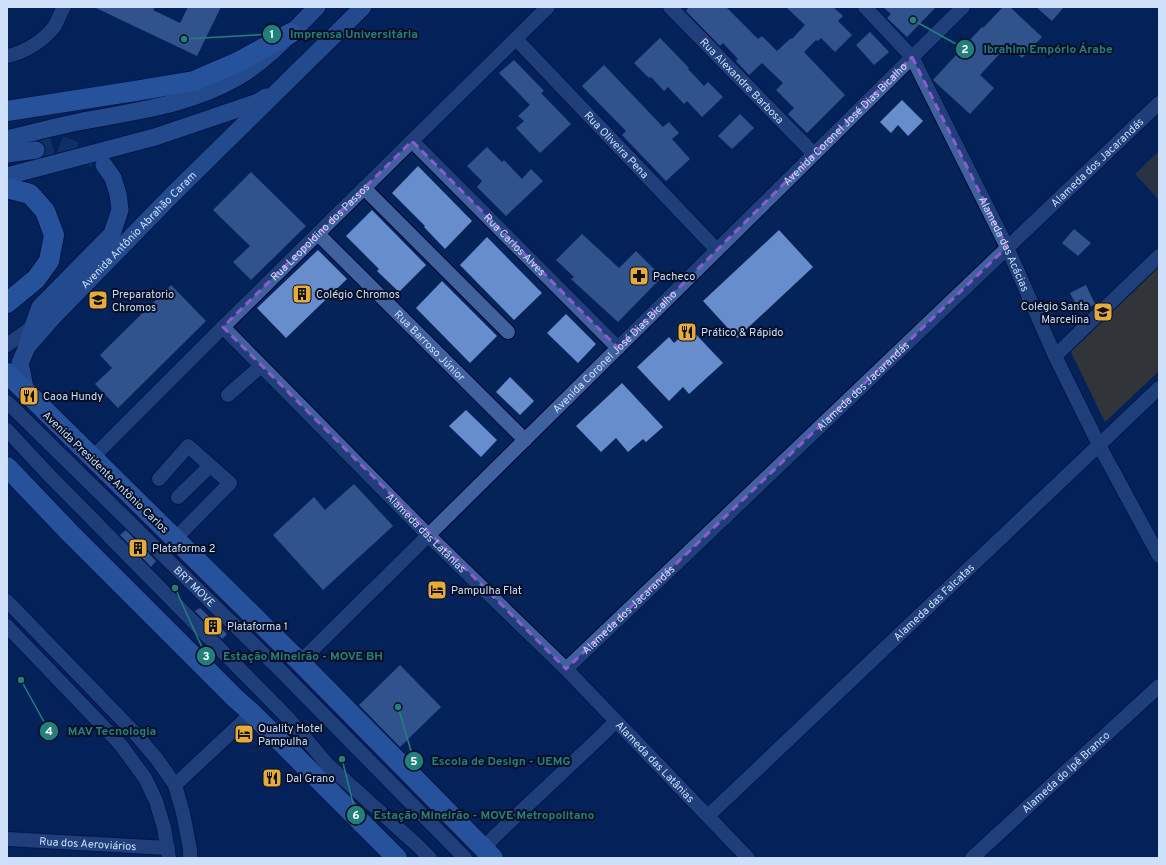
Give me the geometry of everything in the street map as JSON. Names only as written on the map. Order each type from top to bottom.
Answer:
[{"type":"highway","points":[[7,111],[194,81],[238,62],[291,34]]},
{"type":"highway","points":[[7,188],[30,194],[46,211],[54,234],[49,261],[36,278],[7,303]]},
{"type":"highway","name":"Avenida Presidente Antônio Carlos","points":[[7,373],[300,662],[488,853]]},
{"type":"highway","points":[[7,467],[70,533],[397,858]]},
{"type":"main road","points":[[7,139],[77,122],[151,109],[205,94],[238,77],[267,57],[317,7]]},
{"type":"main road","name":"Avenida Antônio Abrahão Caram","points":[[26,393],[20,363],[27,347],[54,316],[173,194],[364,7]]},
{"type":"main road","name":"Avenida Antônio Abrahão Caram","points":[[7,176],[155,137],[214,118],[258,102],[288,82]]},
{"type":"main road","points":[[7,154],[36,150]]},
{"type":"main road","points":[[27,347],[40,307],[112,234],[120,210],[118,194],[113,178],[104,165]]},
{"type":"street","points":[[7,56],[15,55],[33,46],[54,27],[64,7]]},
{"type":"street","name":"Rua Leopoldino dos Passos","points":[[92,458],[222,327],[548,7]]},
{"type":"street","name":"Rua Alexandre Barbosa","points":[[670,7],[814,154]]},
{"type":"street","name":"Alameda das Acácias","points":[[865,7],[912,57],[1007,247],[1055,356],[1099,445],[1159,556]]},
{"type":"street","name":"Avenida Coronel José Dias Bicalho","points":[[300,662],[963,7]]},
{"type":"street","name":"Rua Oliveira Pena","points":[[516,39],[717,250]]},
{"type":"street","name":"Alameda dos Jacarandás","points":[[566,669],[1159,103]]},
{"type":"street","name":"Rua Carlos Alves","points":[[412,141],[618,348]]},
{"type":"street","points":[[364,188],[508,332]]},
{"type":"street","name":"Rua Barroso Júnior","points":[[318,234],[526,440]]},
{"type":"street","points":[[1055,356],[1159,256]]},
{"type":"street","points":[[7,345],[33,326],[54,316]]},
{"type":"street","name":"Alameda das Latânias","points":[[222,327],[428,535],[566,669],[748,858]]},
{"type":"street","points":[[228,395],[261,366]]},
{"type":"street","name":"Alameda das Falcatas","points":[[708,816],[1159,388]]},
{"type":"street","name":"BRT MOVE","points":[[7,402],[281,671],[464,858]]},
{"type":"street","points":[[7,430],[47,473],[289,719],[327,764],[430,858]]},
{"type":"street","points":[[159,480],[188,446],[230,483],[175,539]]},
{"type":"street","points":[[178,498],[210,466]]},
{"type":"street","points":[[7,601],[133,731],[157,759],[175,785],[183,813],[190,849],[190,858]]},
{"type":"street","points":[[7,626],[120,744],[141,773],[156,801],[164,828],[168,853]]},
{"type":"street","name":"Alameda do Ipê Branco","points":[[972,858],[1159,686]]},
{"type":"street","points":[[175,785],[252,713]]},
{"type":"street","points":[[488,853],[496,834],[616,721]]},
{"type":"street","name":"Rua dos Aeroviários","points":[[7,839],[168,853]]},
{"type":"highlighted area","points":[[912,57],[1007,247],[566,669],[223,327],[412,141],[618,348]]},
{"type":"shaded area","points":[[1159,151],[1159,200],[1135,174]]},
{"type":"shaded area","points":[[1159,264],[1159,371],[1105,422],[1070,350]]},
{"type":"building","points":[[94,7],[155,7],[153,10],[180,23],[188,7],[221,7],[197,56]]},
{"type":"building","points":[[689,7],[726,7],[758,39],[762,36],[777,51],[791,38],[792,39],[805,25],[786,7],[833,7],[843,16],[838,21],[852,35],[835,52],[821,38],[818,41],[816,40],[804,52],[845,95],[807,133],[788,114],[794,108],[776,90],[783,83],[762,63],[749,75],[736,61],[738,59],[723,43],[720,46],[686,11]]},
{"type":"building","points":[[883,7],[936,7],[907,37],[887,18],[891,14]]},
{"type":"building","points":[[1003,7],[1010,7],[1042,37],[1022,58],[1008,45],[980,75],[994,88],[970,114],[933,80],[982,27],[983,28]]},
{"type":"building","points":[[1036,7],[1064,7],[1052,21]]},
{"type":"building","points":[[870,32],[889,52],[874,65],[856,45]]},
{"type":"building","points":[[660,38],[704,86],[708,82],[723,97],[702,117],[687,101],[684,104],[668,87],[664,91],[651,77],[649,78],[634,63]]},
{"type":"building","points":[[514,60],[544,91],[541,93],[571,124],[540,153],[516,128],[524,121],[518,116],[530,105],[499,73]]},
{"type":"building","points":[[604,65],[663,127],[669,122],[679,133],[672,139],[690,159],[666,181],[622,135],[626,131],[582,86]]},
{"type":"building","points":[[902,100],[923,121],[908,136],[898,125],[891,133],[880,122]]},
{"type":"building","points":[[740,114],[754,128],[732,149],[718,136]]},
{"type":"building","points":[[487,147],[502,162],[504,160],[522,179],[531,169],[543,181],[506,216],[477,187],[482,181],[467,166]]},
{"type":"building","points":[[418,166],[472,221],[445,249],[424,227],[425,226],[392,193]]},
{"type":"building","points":[[251,172],[306,226],[251,280],[233,262],[250,246],[213,210]]},
{"type":"building","points":[[372,210],[426,265],[399,292],[377,271],[379,269],[346,236]]},
{"type":"building","points":[[1074,229],[1091,243],[1078,256],[1062,243]]},
{"type":"building","points":[[779,230],[813,267],[737,338],[703,301]]},
{"type":"building","points":[[582,234],[619,268],[636,251],[662,277],[618,322],[571,279],[574,277],[556,260]]},
{"type":"building","points":[[487,237],[542,293],[514,320],[460,265]]},
{"type":"building","name":"Colégio Chromos","points":[[318,250],[347,279],[286,338],[257,308]]},
{"type":"building","points":[[442,281],[497,336],[470,363],[416,308]]},
{"type":"building","points":[[171,285],[206,321],[118,408],[95,384],[112,368],[100,355]]},
{"type":"building","points":[[1086,285],[1095,304],[1080,312],[1070,293]]},
{"type":"building","points":[[566,314],[596,344],[578,363],[547,333]]},
{"type":"building","points":[[690,328],[723,363],[689,394],[683,387],[669,401],[637,367],[669,337],[674,343]]},
{"type":"building","points":[[510,377],[534,401],[520,415],[496,392]]},
{"type":"building","points":[[622,383],[663,427],[646,442],[643,439],[628,452],[616,438],[601,452],[576,426]]},
{"type":"building","points":[[466,410],[497,440],[481,457],[449,426]]},
{"type":"building","points":[[354,484],[393,526],[323,590],[273,535],[314,497],[325,510]]},
{"type":"building","name":"Plataforma 2","points":[[126,530],[156,561],[151,567],[120,535]]},
{"type":"building","points":[[200,608],[227,634],[222,639],[195,611]]},
{"type":"building","points":[[400,665],[441,707],[400,747],[359,705]]},
{"type":"tunnel","points":[[36,150],[60,144],[85,154],[95,160]]},
{"type":"place","name":"Ibrahim Empório Árabe","points":[[913,20]]},
{"type":"place","name":"Imprensa Universitária","points":[[184,39]]},
{"type":"place","name":"Pacheco","points":[[639,276]]},
{"type":"place","name":"Colégio Chromos","points":[[302,294]]},
{"type":"place","name":"Preparatorio Chromos","points":[[98,300]]},
{"type":"place","name":"Colégio Santa Marcelina","points":[[1103,312]]},
{"type":"place","name":"Prático & Rápido","points":[[687,332]]},
{"type":"place","name":"Caoa Hundy","points":[[29,396]]},
{"type":"place","name":"Plataforma 2","points":[[138,548]]},
{"type":"place","name":"Estação Mineirão - MOVE BH","points":[[175,588]]},
{"type":"place","name":"Pampulha Flat","points":[[437,590]]},
{"type":"place","name":"Plataforma 1","points":[[213,626]]},
{"type":"place","name":"MAV Tecnologia","points":[[21,680]]},
{"type":"place","name":"Escola de Design - UEMG","points":[[398,707]]},
{"type":"place","name":"Quality Hotel Pampulha","points":[[244,734]]},
{"type":"place","name":"Estação Mineirão - MOVE Metropolitano","points":[[342,759]]},
{"type":"place","name":"Dal Grano","points":[[272,778]]}]
